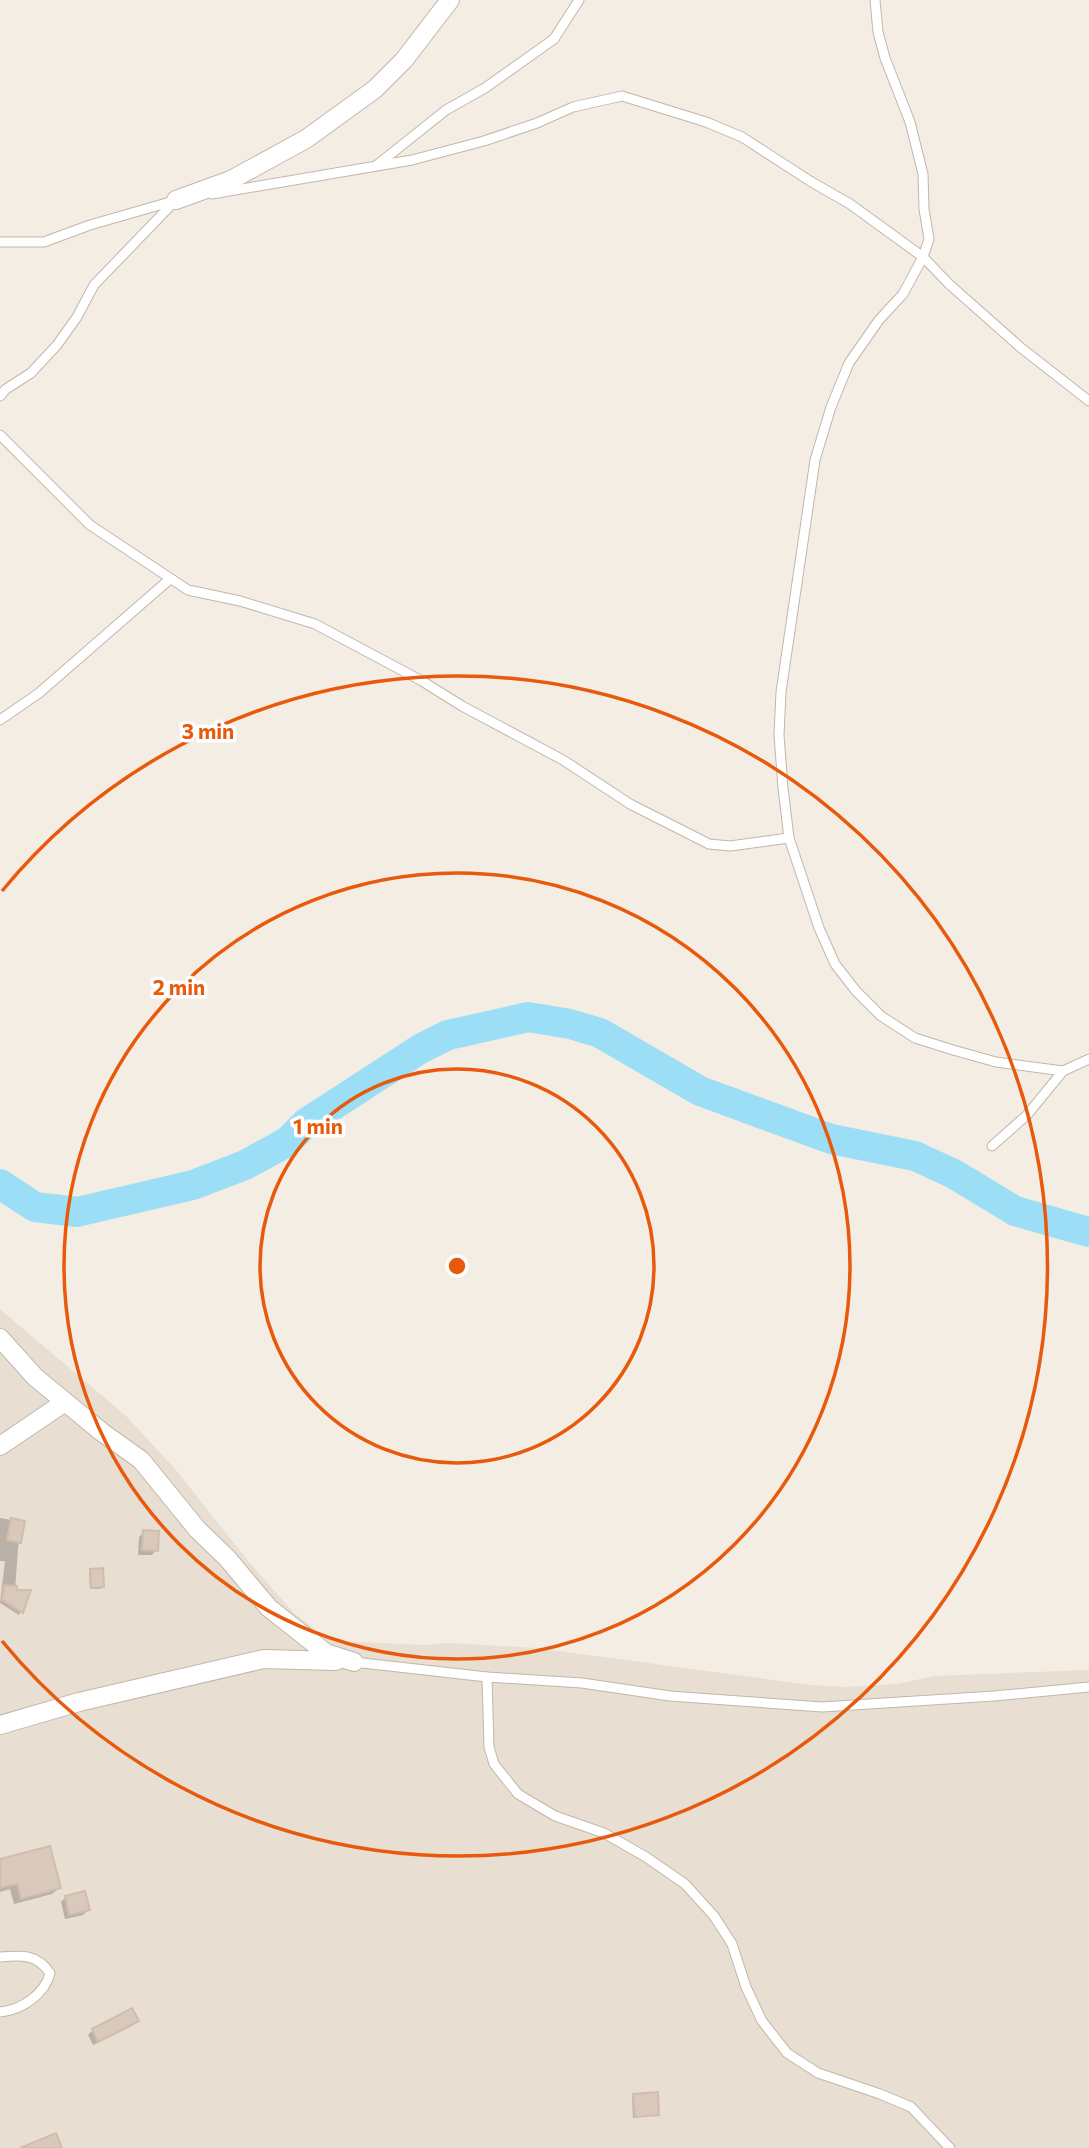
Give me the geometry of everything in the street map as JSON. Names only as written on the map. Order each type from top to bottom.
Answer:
[{"type":"street","points":[[176,200],[231,180],[326,125],[375,89],[394,70],[450,0]]},
{"type":"street","points":[[0,1338],[35,1377],[103,1433],[141,1460],[190,1521],[227,1558],[269,1608],[326,1653],[354,1662]]},
{"type":"street","points":[[0,1446],[65,1402]]},
{"type":"street","points":[[0,1725],[79,1702],[264,1658],[354,1662]]},
{"type":"lane","points":[[376,166],[446,110],[485,88],[554,39],[579,0]]},
{"type":"lane","points":[[876,0],[878,32],[885,58],[910,122],[923,174],[924,209],[929,239],[923,257],[903,294],[879,320],[849,363],[831,407],[815,460],[780,692],[779,735],[789,838],[819,928],[835,964],[856,991],[881,1016],[915,1038],[953,1051],[996,1062],[1063,1071]]},
{"type":"lane","points":[[0,242],[44,242],[90,225],[176,200],[412,160],[537,124],[573,107],[622,96],[706,122],[742,137],[850,204],[923,257],[949,284],[1020,347],[1089,401]]},
{"type":"lane","points":[[0,396],[30,373],[57,345],[77,317],[94,285],[176,200]]},
{"type":"lane","points":[[0,435],[90,525],[188,590],[240,601],[315,624],[563,760],[630,803],[709,844],[730,846],[789,838]]},
{"type":"lane","points":[[0,720],[38,693],[170,579]]},
{"type":"lane","points":[[992,1146],[1027,1115],[1063,1071],[1089,1059]]},
{"type":"lane","points":[[354,1662],[487,1677],[582,1683],[670,1696],[822,1707],[1089,1687]]},
{"type":"lane","points":[[487,1677],[489,1747],[494,1764],[518,1794],[555,1816],[604,1833],[685,1884],[714,1916],[732,1944],[746,1987],[762,2021],[787,2053],[818,2073],[911,2107],[950,2148]]},
{"type":"lane","points":[[0,1958],[28,1957],[41,1961],[50,1973],[47,1985],[34,1998],[11,2011],[0,2012]]},
{"type":"shaded area","points":[[0,1309],[127,1417],[176,1470],[248,1561],[293,1612],[317,1631],[338,1641],[537,1648],[810,1685],[845,1687],[897,1684],[934,1676],[1089,1670],[1089,2148],[0,2148]]},
{"type":"building","points":[[11,1518],[25,1521],[21,1543],[7,1540]]},
{"type":"building","points":[[143,1530],[159,1531],[158,1551],[142,1550]]},
{"type":"building","points":[[103,1568],[104,1587],[91,1588],[90,1569]]},
{"type":"building","points":[[4,1585],[17,1586],[17,1590],[31,1590],[23,1613],[2,1600]]},
{"type":"building","points":[[50,1846],[61,1888],[21,1899],[17,1884],[0,1888],[0,1859]]},
{"type":"building","points":[[85,1891],[90,1910],[69,1915],[65,1896]]},
{"type":"building","points":[[132,2008],[139,2021],[98,2042],[92,2029]]},
{"type":"building","points":[[658,2092],[659,2115],[635,2117],[633,2094]]},
{"type":"building","points":[[56,2133],[62,2148],[20,2148]]},
{"type":"waterway","points":[[0,1184],[35,1207],[77,1212],[193,1185],[245,1165],[287,1142],[306,1123],[420,1049],[448,1035],[528,1017],[570,1024],[600,1033],[700,1091],[831,1139],[915,1156],[954,1174],[1015,1211],[1089,1232]]}]
